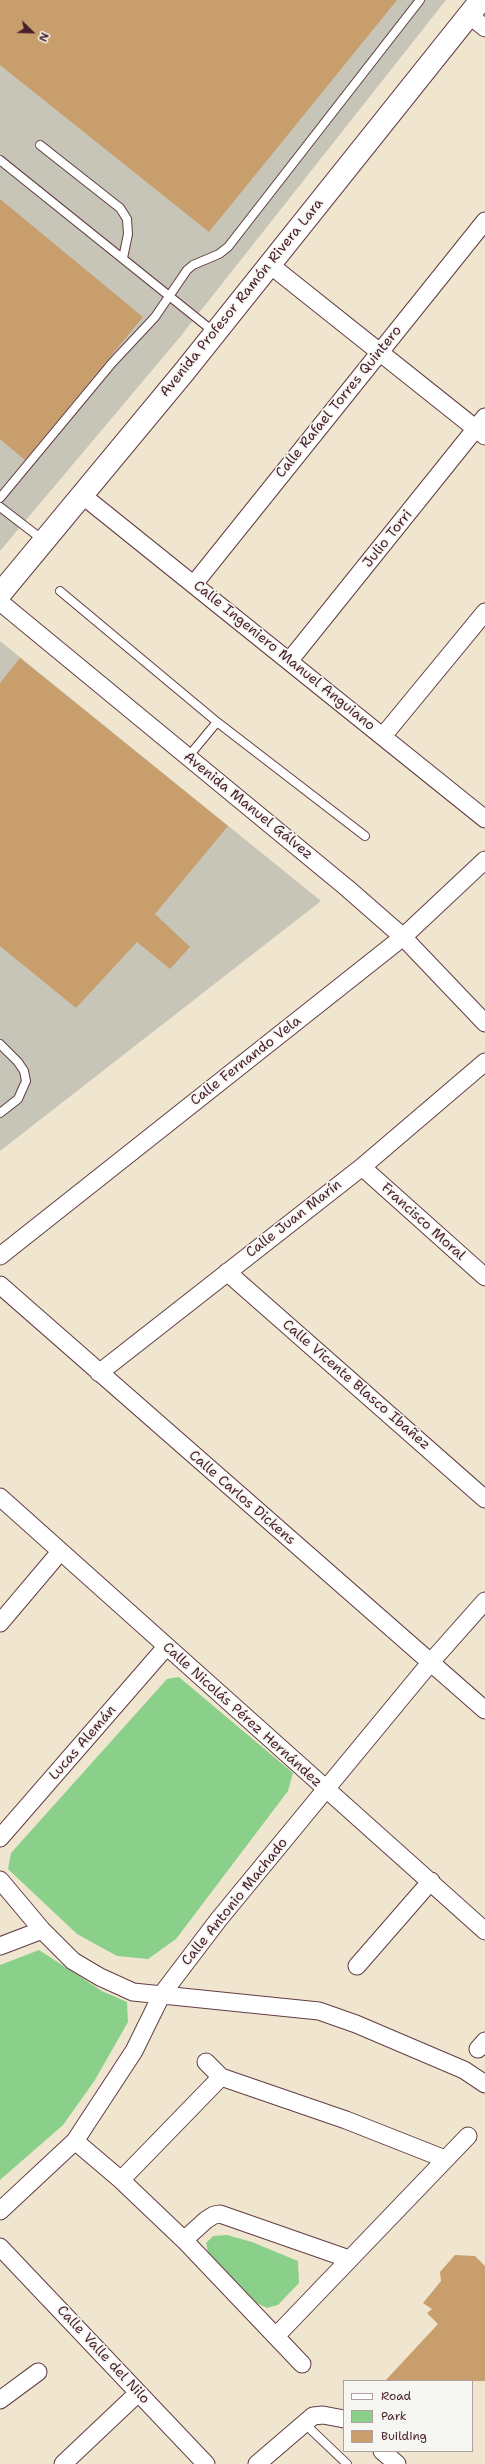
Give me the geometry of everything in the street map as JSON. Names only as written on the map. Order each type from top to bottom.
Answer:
[{"type":"main road","name":"Avenida Profesor Ramón Rivera Lara","points":[[0,594],[269,264],[478,14]]},
{"type":"street","name":"Calle Rafael Torres Quintero","points":[[194,584],[485,221]]},
{"type":"street","points":[[269,264],[482,427]]},
{"type":"street","name":"Julio Torri","points":[[290,660],[482,427]]},
{"type":"street","name":"Calle Ingeniero Manuel Anguiano","points":[[82,495],[290,660],[485,818]]},
{"type":"street","name":"Avenida Manuel Gálvez","points":[[0,602],[348,888],[403,937],[485,1023]]},
{"type":"street","points":[[383,736],[485,612]]},
{"type":"street","name":"Calle Fernando Vela","points":[[0,1256],[403,937],[485,860]]},
{"type":"street","name":"Calle Juan Marín","points":[[100,1373],[362,1166],[485,1062]]},
{"type":"street","name":"Francisco Moral","points":[[362,1166],[485,1277]]},
{"type":"street","name":"Calle Vicente Blasco Ibañez","points":[[227,1272],[485,1499]]},
{"type":"street","name":"Calle Carlos Dickens","points":[[0,1285],[485,1710]]},
{"type":"street","name":"Calle Nicolás Pérez Hernández","points":[[0,1497],[485,1931]]},
{"type":"street","points":[[0,1623],[60,1552]]},
{"type":"street","name":"Calle Antonio Machado","points":[[0,2210],[75,2141],[134,2051],[162,1994],[219,1919],[430,1663],[485,1601]]},
{"type":"street","name":"Lucas Alemán","points":[[0,1838],[166,1647]]},
{"type":"street","points":[[0,1880],[42,1930],[73,1961],[100,1978],[133,1992],[319,2011],[356,2024],[464,2070],[485,2084]]},
{"type":"street","points":[[357,1966],[430,1881]]},
{"type":"street","points":[[0,1946],[42,1930]]},
{"type":"street","points":[[206,2062],[221,2077],[346,2120],[445,2159]]},
{"type":"street","points":[[121,2180],[221,2077]]},
{"type":"street","points":[[276,2336],[348,2259],[468,2136]]},
{"type":"street","points":[[75,2141],[121,2180],[184,2240],[302,2364]]},
{"type":"street","points":[[184,2240],[206,2220],[214,2215],[220,2214],[348,2259]]},
{"type":"street","name":"Calle Valle del Nilo","points":[[0,2247],[206,2464]]},
{"type":"street","points":[[0,2400],[38,2372]]},
{"type":"street","points":[[63,2464],[138,2393]]},
{"type":"street","points":[[257,2464],[313,2416],[324,2415],[343,2419]]},
{"type":"street","points":[[383,2452],[397,2464]]},
{"type":"lane","points":[[0,498],[112,363],[155,316],[170,296],[180,278],[193,265],[219,254],[228,247],[420,0]]},
{"type":"lane","points":[[40,144],[127,219],[128,234],[123,258]]},
{"type":"lane","points":[[0,160],[214,332]]},
{"type":"lane","points":[[0,506],[44,540]]},
{"type":"lane","points":[[60,591],[217,722],[365,836]]},
{"type":"lane","points":[[188,757],[217,722]]},
{"type":"lane","points":[[0,1045],[18,1062],[26,1080],[18,1099],[0,1113]]},
{"type":"lane","points":[[304,2424],[347,2464]]},
{"type":"shaded area","points":[[0,0],[446,0],[180,337],[0,551]]},
{"type":"shaded area","points":[[0,641],[321,901],[0,1151]]},
{"type":"green space","points":[[179,1677],[293,1773],[288,1791],[176,1939],[148,1959],[117,1956],[77,1934],[8,1869],[11,1853],[167,1679]]},
{"type":"green space","points":[[39,1950],[102,1991],[127,2002],[128,2022],[95,2080],[63,2125],[0,2180],[0,1965]]},
{"type":"green space","points":[[227,2235],[252,2242],[298,2261],[299,2283],[278,2305],[267,2308],[257,2303],[208,2252],[206,2243],[213,2236]]},
{"type":"building","points":[[0,0],[397,0],[209,232],[0,65]]},
{"type":"building","points":[[0,199],[143,317],[25,460],[0,439]]},
{"type":"building","points":[[20,658],[228,826],[155,914],[190,947],[170,969],[137,942],[76,1008],[0,946],[0,683]]},
{"type":"building","points":[[455,2255],[475,2256],[485,2266],[485,2381],[386,2380],[438,2324],[427,2313],[432,2309],[423,2303],[441,2281],[440,2272]]}]
